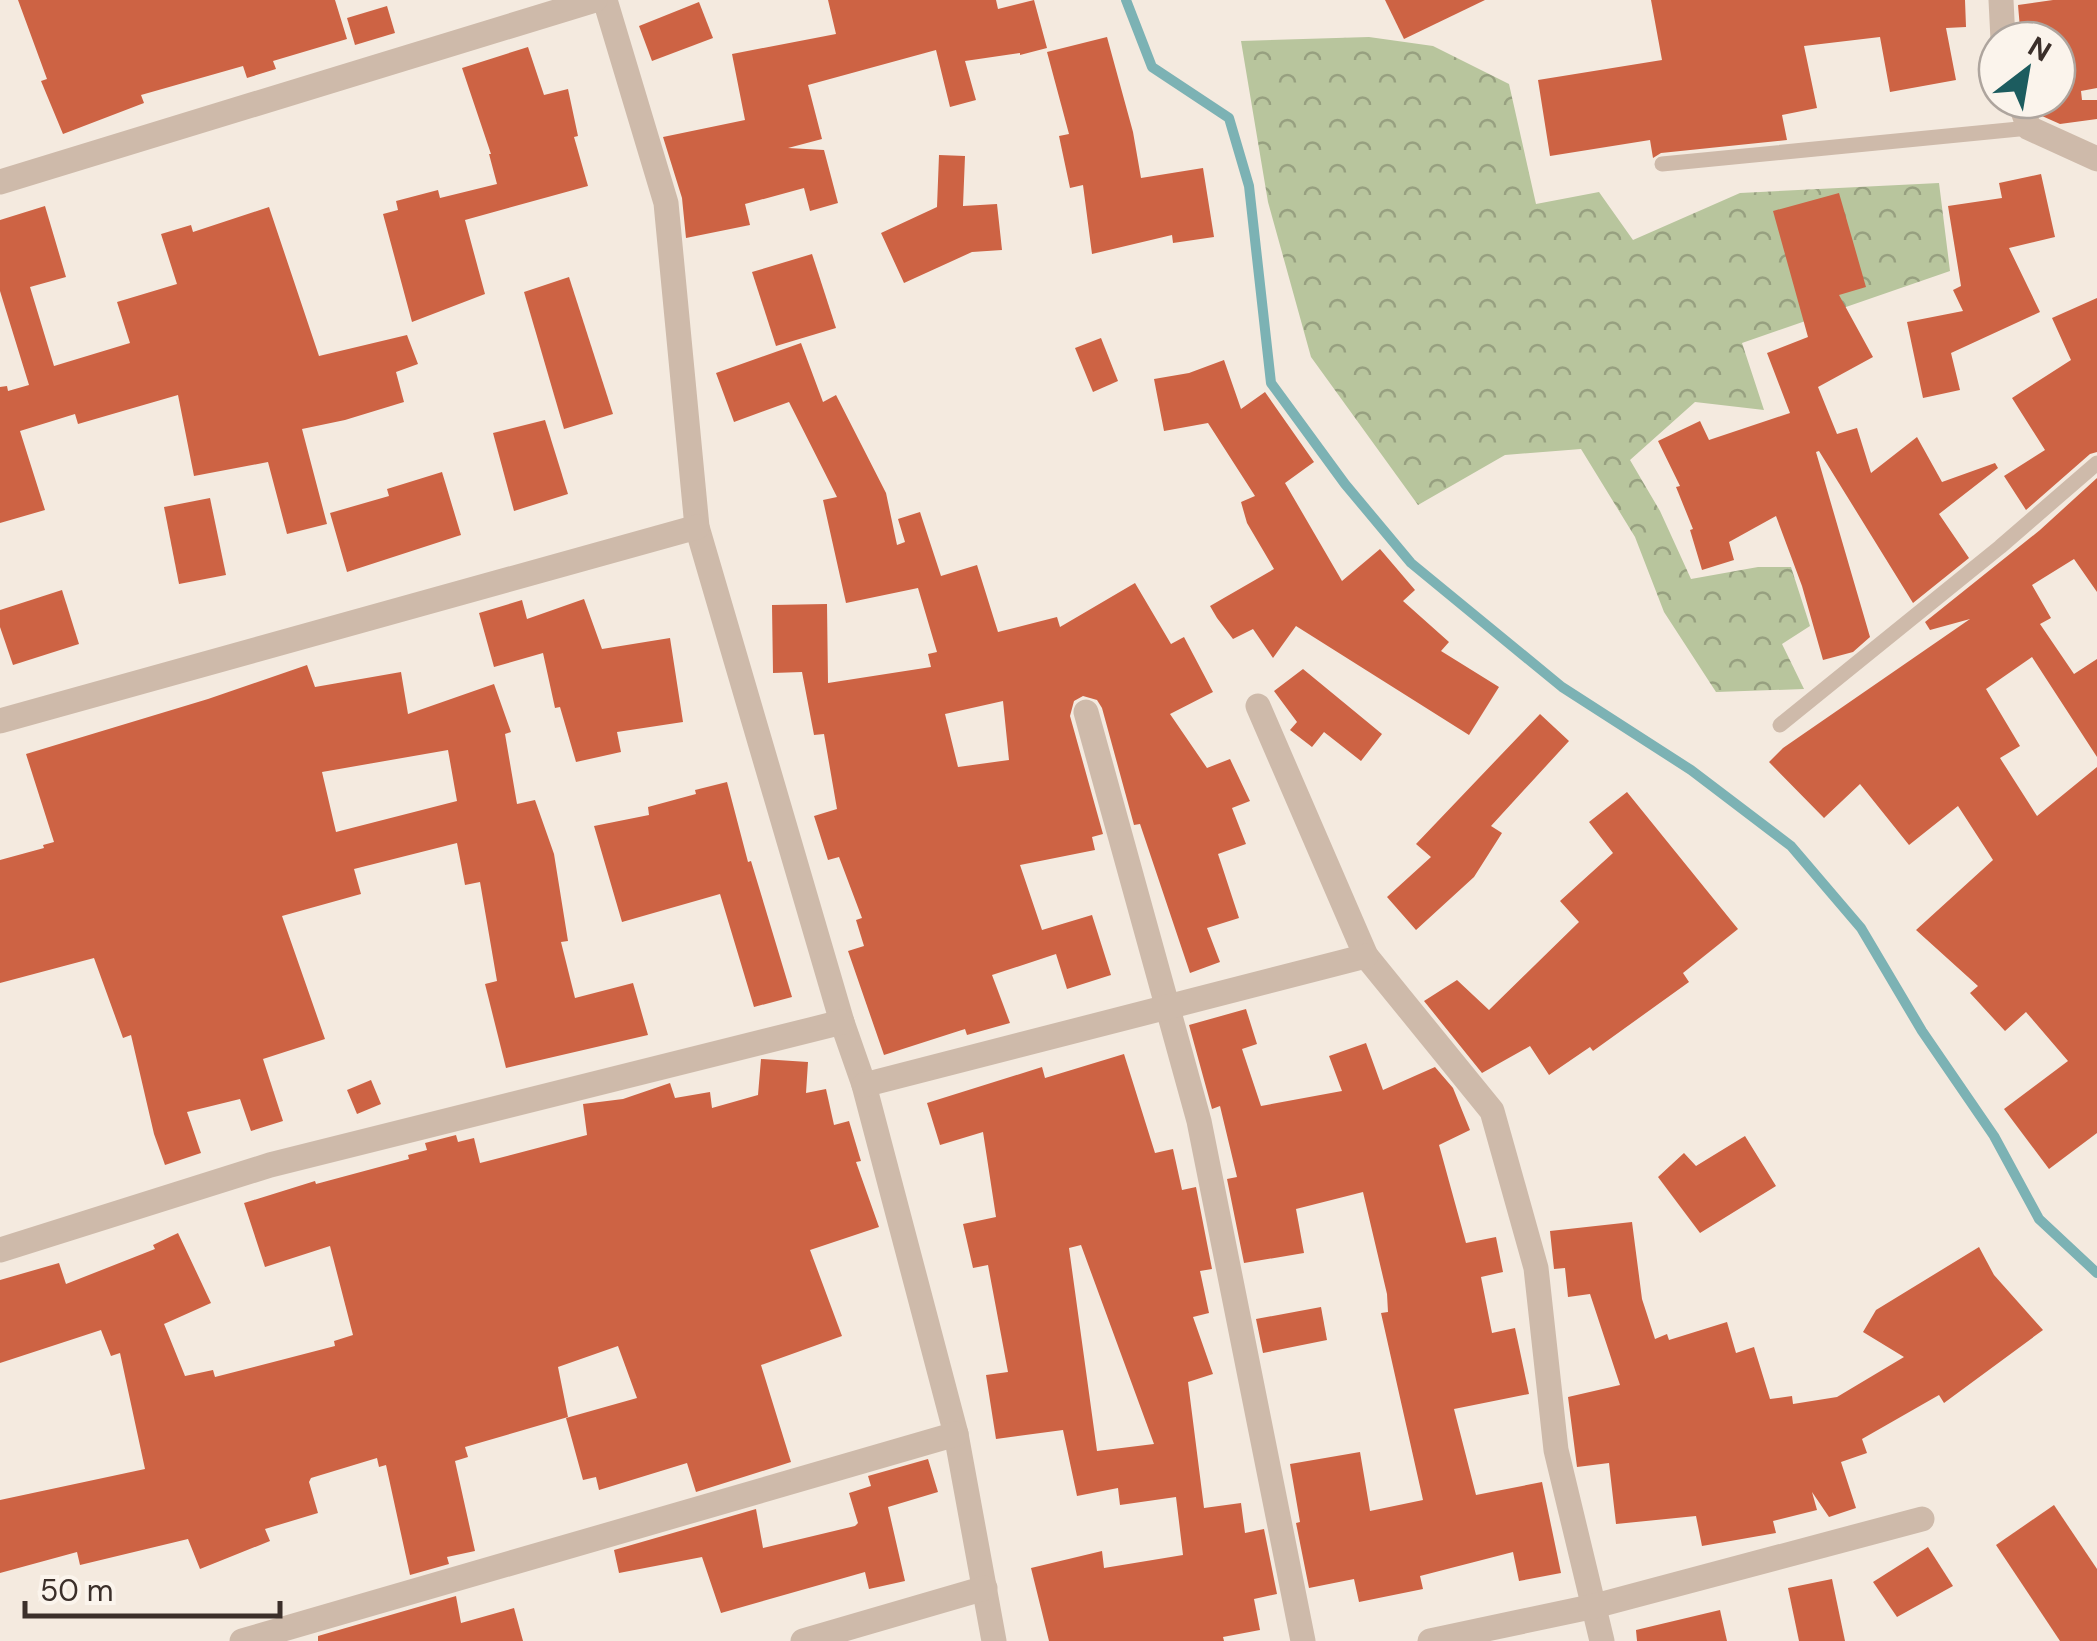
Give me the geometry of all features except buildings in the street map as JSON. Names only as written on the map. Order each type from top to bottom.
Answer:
[{"type":"street","points":[[0,182],[595,0]]},
{"type":"street","points":[[605,0],[666,203],[697,527],[842,1022],[864,1085],[956,1434],[994,1641]]},
{"type":"street","points":[[2026,120],[2029,128],[2097,159]]},
{"type":"street","points":[[0,721],[697,527]]},
{"type":"street","points":[[1258,706],[1366,956],[1492,1111],[1536,1268],[1556,1450],[1602,1641]]},
{"type":"street","points":[[1086,712],[1199,1121],[1302,1641]]},
{"type":"street","points":[[864,1085],[1366,956]]},
{"type":"street","points":[[0,1250],[270,1165],[842,1022]]},
{"type":"street","points":[[242,1641],[956,1434]]},
{"type":"street","points":[[1430,1641],[1596,1606],[1922,1518]]},
{"type":"street","points":[[803,1641],[985,1588]]},
{"type":"lane","points":[[1662,164],[2029,128]]},
{"type":"lane","points":[[1780,726],[2097,463]]},
{"type":"green space","points":[[1369,37],[1433,46],[1509,84],[1536,204],[1599,192],[1633,240],[1740,193],[1939,183],[1950,271],[1742,343],[1764,410],[1695,402],[1630,460],[1660,511],[1691,579],[1758,567],[1791,567],[1810,626],[1782,644],[1804,689],[1716,692],[1664,612],[1635,537],[1581,449],[1505,455],[1418,505],[1311,357],[1268,202],[1241,41]]},
{"type":"waterway","points":[[1126,0],[1152,67],[1229,118],[1249,186],[1271,383],[1345,484],[1411,563],[1562,687],[1691,770],[1791,846],[1861,928],[1922,1031],[1994,1136],[2039,1219],[2097,1273]]}]
